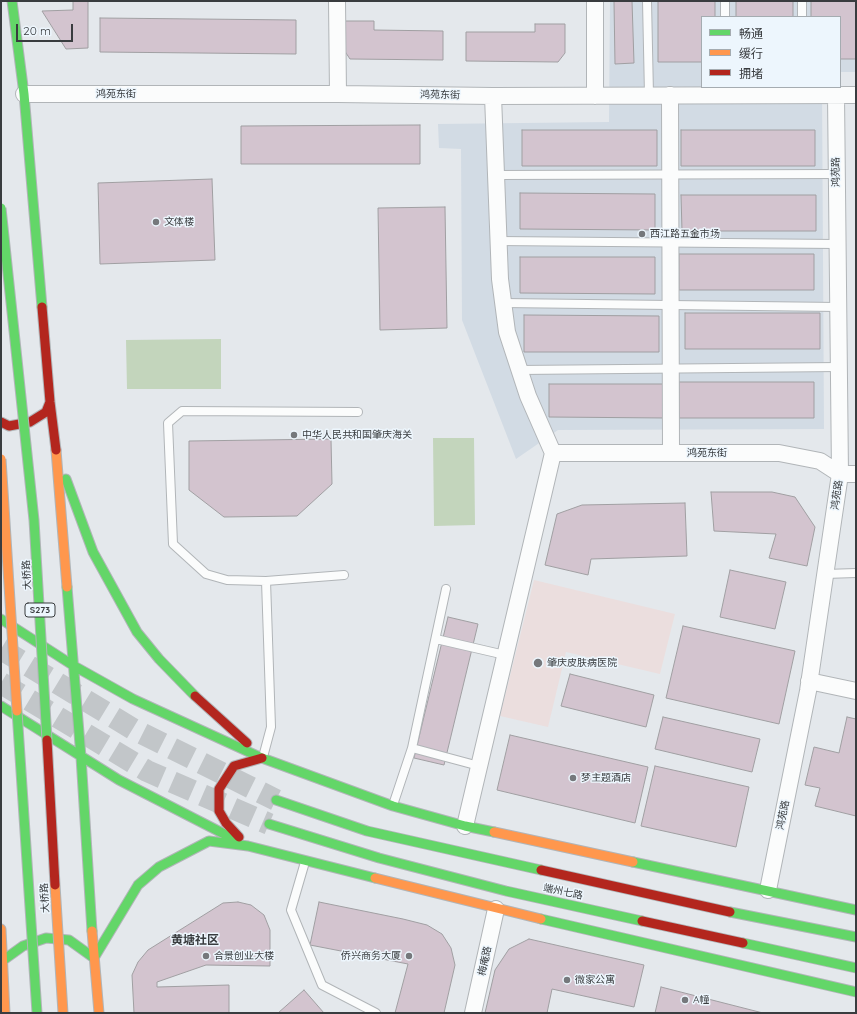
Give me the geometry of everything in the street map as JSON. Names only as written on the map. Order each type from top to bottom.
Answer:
[{"type":"main road","points":[[12,1],[24,94],[50,402],[56,450],[81,757],[99,1013]]},
{"type":"main road","name":"大桥路","points":[[1,208],[34,520],[63,1013]]},
{"type":"main road","points":[[1,422],[9,426],[30,422],[46,412],[50,402]]},
{"type":"main road","points":[[56,450],[93,552],[137,632],[159,659],[201,702],[262,758]]},
{"type":"main road","name":"大桥路","points":[[1,459],[37,1013]]},
{"type":"main road","points":[[1,619],[74,666],[134,698],[262,758],[393,806],[465,826],[856,910]]},
{"type":"main road","points":[[1,706],[120,780],[248,846]]},
{"type":"main road","points":[[248,846],[226,824],[219,811],[219,789],[234,766],[262,758]]},
{"type":"main road","name":"端州七路","points":[[276,800],[367,831],[754,917],[856,937]]},
{"type":"main road","name":"端州七路","points":[[269,824],[379,858],[506,891],[856,968]]},
{"type":"main road","points":[[94,958],[138,885],[159,867],[209,841],[248,846],[496,909],[856,992]]},
{"type":"main road","points":[[1,928],[5,1013]]},
{"type":"main road","points":[[2,959],[23,946],[46,938],[69,940],[94,958]]},
{"type":"street","points":[[337,1],[338,94]]},
{"type":"street","points":[[595,1],[595,96]]},
{"type":"street","name":"鸿苑东街","points":[[24,94],[595,96],[670,95],[726,91],[803,91],[836,95],[856,94]]},
{"type":"street","points":[[670,95],[671,453]]},
{"type":"street","name":"鸿苑路","points":[[768,890],[809,681],[840,474],[836,95]]},
{"type":"street","points":[[465,826],[553,452],[528,396],[507,332],[498,240],[494,96]]},
{"type":"street","name":"鸿苑东街","points":[[553,452],[779,453],[820,461],[840,474]]},
{"type":"street","points":[[840,474],[856,474]]},
{"type":"street","points":[[809,681],[856,691]]},
{"type":"street","name":"梅庵路","points":[[473,1013],[496,909]]},
{"type":"lane","points":[[647,1],[649,95]]},
{"type":"lane","points":[[725,1],[725,16]]},
{"type":"lane","points":[[802,1],[802,16]]},
{"type":"lane","points":[[496,175],[836,174]]},
{"type":"lane","points":[[498,240],[837,244]]},
{"type":"lane","points":[[503,303],[838,308]]},
{"type":"lane","points":[[519,370],[838,367]]},
{"type":"lane","points":[[344,575],[266,581],[227,580],[206,574],[174,544],[168,423],[182,411],[358,412]]},
{"type":"lane","points":[[825,574],[856,573]]},
{"type":"lane","points":[[262,758],[271,727],[266,581]]},
{"type":"lane","points":[[393,806],[412,748],[446,589]]},
{"type":"lane","points":[[436,639],[505,655]]},
{"type":"lane","points":[[412,748],[479,766]]},
{"type":"lane","points":[[305,861],[291,910],[322,985],[376,1013]]},
{"type":"shaded area","name":"西江路五金市场","points":[[610,1],[856,1],[856,72],[841,72],[841,16],[701,16],[701,88],[822,88],[824,429],[558,430],[516,459],[462,320],[461,149],[439,148],[438,124],[609,122]]},
{"type":"shaded area","name":"肇庆皮肤病医院","points":[[534,580],[675,614],[660,674],[566,652],[548,727],[500,716]]},
{"type":"green space","points":[[221,339],[221,389],[127,389],[126,340]]},
{"type":"green space","points":[[433,438],[474,438],[475,525],[434,526]]},
{"type":"building","points":[[73,1],[88,1],[88,48],[66,49],[42,11],[73,10]]},
{"type":"building","points":[[614,1],[632,1],[634,63],[615,64]]},
{"type":"building","points":[[658,1],[715,1],[715,16],[701,16],[701,62],[658,62]]},
{"type":"building","points":[[736,1],[793,1],[793,16],[736,16]]},
{"type":"building","points":[[811,1],[856,1],[856,59],[841,59],[841,16],[811,16]]},
{"type":"building","points":[[100,18],[296,20],[296,54],[100,52]]},
{"type":"building","points":[[344,21],[374,21],[374,30],[443,31],[443,60],[350,59],[344,50]]},
{"type":"building","points":[[535,24],[565,24],[565,53],[558,62],[466,61],[466,32],[535,32]]},
{"type":"building","points":[[420,125],[420,164],[241,164],[241,126]]},
{"type":"building","points":[[522,130],[657,130],[657,166],[522,166]]},
{"type":"building","points":[[681,130],[815,130],[815,166],[681,166]]},
{"type":"building","name":"文体楼","points":[[212,179],[215,260],[100,264],[98,183]]},
{"type":"building","points":[[520,193],[655,194],[655,230],[520,229]]},
{"type":"building","points":[[681,195],[816,195],[816,231],[682,231]]},
{"type":"building","points":[[445,207],[447,328],[380,330],[378,208]]},
{"type":"building","points":[[679,254],[814,254],[814,290],[679,290]]},
{"type":"building","points":[[520,257],[655,257],[655,294],[520,293]]},
{"type":"building","points":[[685,313],[820,313],[820,349],[685,349]]},
{"type":"building","points":[[524,315],[659,316],[659,352],[524,352]]},
{"type":"building","points":[[679,382],[814,382],[814,418],[679,418]]},
{"type":"building","points":[[549,384],[667,384],[666,418],[549,417]]},
{"type":"building","points":[[331,439],[332,484],[297,516],[224,517],[189,490],[189,441]]},
{"type":"building","points":[[711,492],[772,492],[795,497],[815,527],[807,566],[769,558],[776,534],[714,531]]},
{"type":"building","points":[[685,503],[687,556],[591,559],[588,575],[545,565],[557,514],[582,505]]},
{"type":"building","points":[[730,570],[786,582],[775,629],[720,617]]},
{"type":"building","points":[[448,617],[478,624],[444,765],[414,758]]},
{"type":"building","points":[[683,626],[795,651],[779,724],[666,698]]},
{"type":"building","points":[[570,674],[654,695],[646,727],[561,706]]},
{"type":"building","points":[[663,717],[760,739],[752,772],[655,749]]},
{"type":"building","points":[[847,717],[856,719],[856,816],[815,806],[820,788],[805,785],[814,747],[839,753]]},
{"type":"building","name":"梦主题酒店","points":[[510,735],[648,767],[635,823],[497,790]]},
{"type":"building","points":[[655,766],[749,787],[736,847],[641,826]]},
{"type":"building","name":"合景创业大楼","points":[[238,902],[251,905],[264,915],[270,930],[270,966],[206,965],[157,982],[157,987],[229,985],[229,1013],[134,1013],[132,975],[138,962],[148,950],[223,903]]},
{"type":"building","name":"侨兴商务大厦","points":[[319,902],[427,925],[442,934],[451,948],[455,965],[444,1013],[395,1013],[408,964],[310,945]]},
{"type":"building","name":"微家公寓","points":[[529,939],[644,965],[634,1007],[552,989],[547,1013],[485,1013],[495,970],[509,949]]},
{"type":"building","name":"A幢","points":[[661,987],[763,1013],[655,1013]]},
{"type":"building","points":[[304,990],[324,1013],[278,1013]]},
{"type":"tunnel","points":[[1,649],[133,729],[276,800]]},
{"type":"tunnel","points":[[1,683],[147,771],[269,824]]},
{"type":"traffic: fast","points":[[12,1],[24,94],[42,307]]},
{"type":"traffic: fast","points":[[1,208],[34,520],[47,740]]},
{"type":"traffic: fast","points":[[66,479],[93,552],[137,632],[159,659],[195,696]]},
{"type":"traffic: fast","points":[[67,587],[81,757],[92,931]]},
{"type":"traffic: fast","points":[[1,619],[74,666],[133,699],[262,758],[393,806],[465,826],[494,832]]},
{"type":"traffic: fast","points":[[1,706],[119,780],[234,839]]},
{"type":"traffic: fast","points":[[17,711],[37,1013]]},
{"type":"traffic: fast","points":[[276,800],[367,831],[541,870]]},
{"type":"traffic: fast","points":[[269,824],[379,858],[506,891],[642,921]]},
{"type":"traffic: fast","points":[[94,958],[138,885],[159,867],[209,841],[248,846],[375,878]]},
{"type":"traffic: fast","points":[[633,862],[856,910]]},
{"type":"traffic: fast","points":[[730,912],[856,937]]},
{"type":"traffic: fast","points":[[541,919],[856,992]]},
{"type":"traffic: fast","points":[[1,957],[2,961],[23,946],[46,938],[69,940],[94,958]]},
{"type":"traffic: fast","points":[[743,943],[856,968]]},
{"type":"traffic: slow","points":[[56,450],[67,587]]},
{"type":"traffic: slow","points":[[1,459],[17,711]]},
{"type":"traffic: slow","points":[[494,832],[633,862]]},
{"type":"traffic: slow","points":[[375,878],[541,919]]},
{"type":"traffic: slow","points":[[55,885],[63,1013]]},
{"type":"traffic: slow","points":[[1,929],[5,1013]]},
{"type":"traffic: slow","points":[[92,931],[99,1013]]},
{"type":"traffic: jam","points":[[42,307],[50,402],[56,450]]},
{"type":"traffic: jam","points":[[1,422],[9,426],[30,422],[46,412],[50,402]]},
{"type":"traffic: jam","points":[[195,696],[247,743]]},
{"type":"traffic: jam","points":[[47,740],[55,885]]},
{"type":"traffic: jam","points":[[239,837],[226,823],[219,811],[219,789],[234,766],[262,758]]},
{"type":"traffic: jam","points":[[541,870],[730,912]]},
{"type":"traffic: jam","points":[[642,921],[743,943]]},
{"type":"place","name":"文体楼","points":[[156,222]]},
{"type":"place","name":"西江路五金市场","points":[[642,234]]},
{"type":"place","name":"中华人民共和国肇庆海关","points":[[294,435]]},
{"type":"place","name":"肇庆皮肤病医院","points":[[538,663]]},
{"type":"place","name":"梦主题酒店","points":[[573,778]]},
{"type":"place","name":"合景创业大楼","points":[[206,956]]},
{"type":"place","name":"侨兴商务大厦","points":[[409,956]]},
{"type":"place","name":"微家公寓","points":[[567,980]]},
{"type":"place","name":"A幢","points":[[685,1000]]},
{"type":"district","name":"黄塘社区","points":[[195,940]]}]
